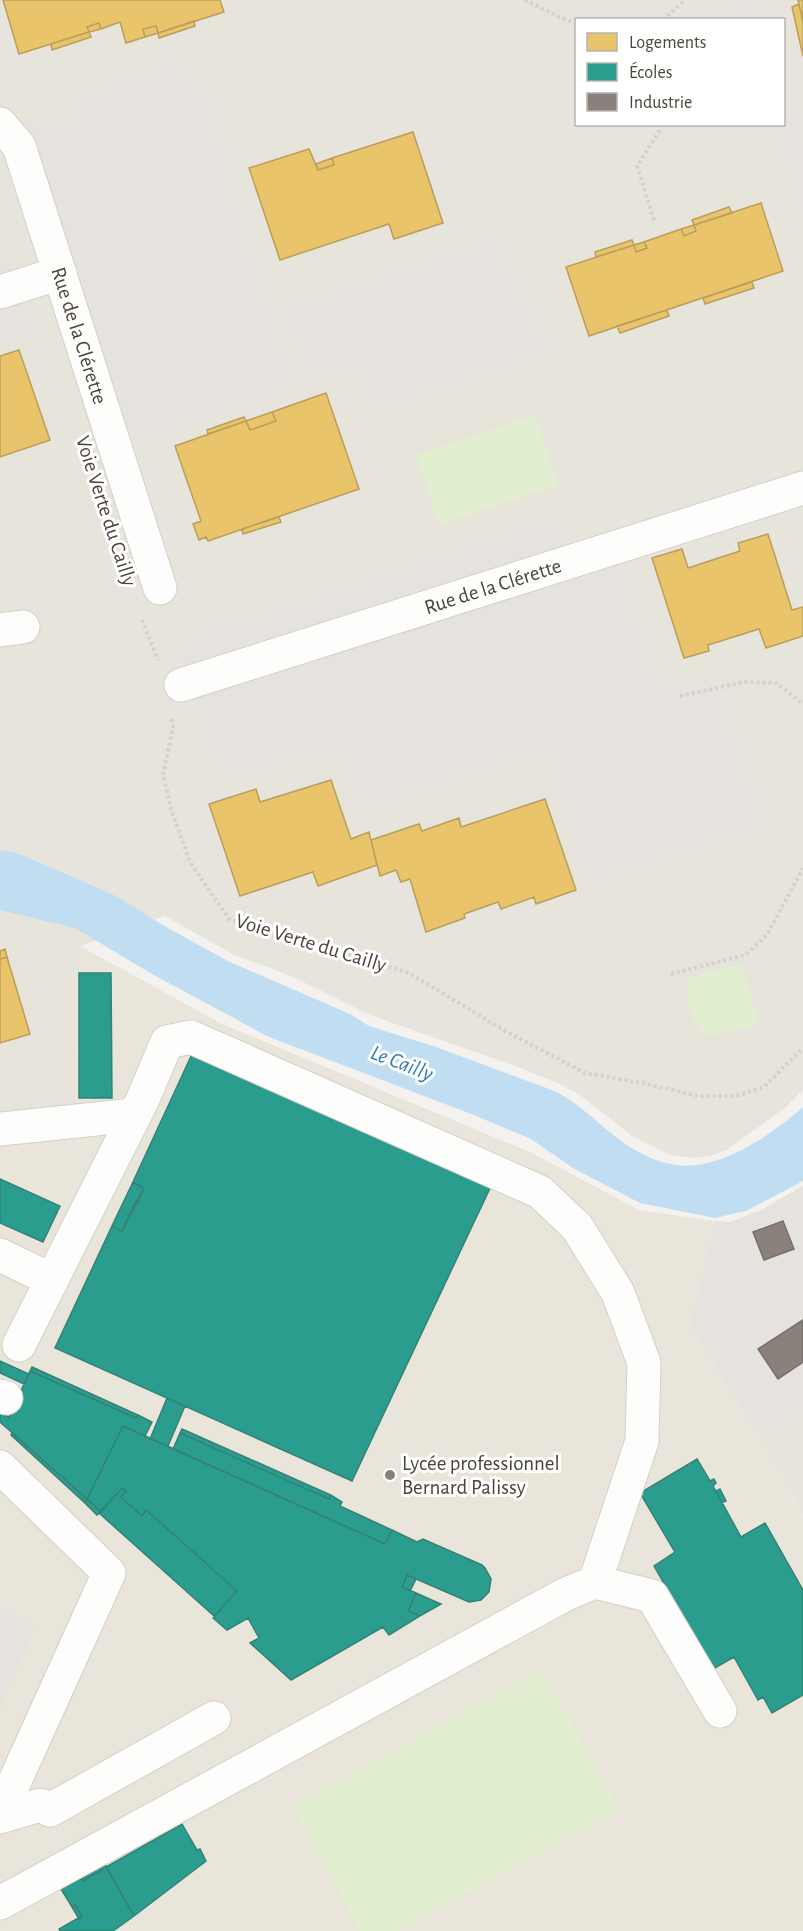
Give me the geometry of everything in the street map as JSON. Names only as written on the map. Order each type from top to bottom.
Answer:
[{"type":"street","name":"Rue de la Clérette","points":[[0,124],[19,146],[160,588]]},
{"type":"street","points":[[0,292],[60,273]]},
{"type":"street","name":"Rue de la Clérette","points":[[171,676],[803,488]]},
{"type":"street","points":[[19,1346],[135,1115],[167,1042],[191,1036],[540,1192],[577,1227],[618,1293],[644,1363],[642,1441],[595,1582]]},
{"type":"street","points":[[0,1129],[135,1115]]},
{"type":"street","points":[[0,1255],[52,1280]]},
{"type":"street","points":[[0,1467],[109,1574],[0,1816]]},
{"type":"street","points":[[0,1903],[566,1594],[595,1582],[652,1596],[720,1711]]},
{"type":"street","points":[[0,1816],[40,1805],[50,1810],[214,1718]]},
{"type":"path","points":[[525,0],[575,23]]},
{"type":"path","points":[[665,18],[685,0]]},
{"type":"path","points":[[654,220],[638,166],[660,130],[660,126]]},
{"type":"path","name":"Voie Verte du Cailly","points":[[140,613],[171,676]]},
{"type":"path","points":[[680,696],[745,682],[776,683],[803,704]]},
{"type":"path","name":"Voie Verte du Cailly","points":[[172,717],[173,727],[164,775],[171,809],[190,862],[229,919],[283,939],[346,954],[409,973],[507,1032],[585,1073],[698,1096],[736,1096],[764,1087],[803,1048]]},
{"type":"path","points":[[671,974],[745,955],[766,935],[803,868]]},
{"type":"shaded area","points":[[0,0],[803,0],[803,1090],[786,1107],[727,1150],[710,1156],[694,1158],[670,1155],[632,1136],[580,1095],[562,1085],[521,1068],[370,1015],[291,976],[234,955],[165,916],[80,946],[76,1108],[0,1115]]},
{"type":"shaded area","points":[[737,0],[761,0],[764,18],[741,18]]},
{"type":"shaded area","points":[[175,62],[184,85],[198,80],[297,386],[121,445],[19,120],[61,125],[83,119],[75,94]]},
{"type":"shaded area","points":[[785,85],[803,136],[803,210],[785,158],[770,126],[785,126]]},
{"type":"shaded area","points":[[497,237],[516,298],[526,295],[545,354],[374,408],[360,362],[305,379],[282,306]]},
{"type":"shaded area","points":[[0,238],[32,335],[0,346]]},
{"type":"shaded area","points":[[562,516],[573,549],[187,671],[177,639]]},
{"type":"shaded area","points":[[617,555],[660,688],[713,671],[763,828],[588,885],[544,749],[360,809],[339,746],[219,784],[190,693]]},
{"type":"shaded area","name":"Lycée professionnel Bernard Palissy","points":[[80,946],[222,1024],[530,1152],[639,1210],[714,1221],[690,1325],[756,1432],[803,1517],[803,1931],[0,1931],[0,1115],[76,1108]]},
{"type":"shaded area","points":[[803,1186],[803,1407],[756,1432],[690,1325],[714,1221],[730,1222],[760,1210]]},
{"type":"shaded area","points":[[803,1407],[803,1516],[756,1432]]},
{"type":"shaded area","points":[[0,1608],[36,1625],[0,1708]]},
{"type":"green space","points":[[535,415],[558,485],[439,525],[416,455]]},
{"type":"green space","points":[[741,964],[759,1024],[709,1036],[690,1016],[688,978]]},
{"type":"green space","points":[[542,1669],[619,1810],[397,1931],[360,1931],[293,1806]]},
{"type":"water","name":"Le Cailly","points":[[0,850],[20,854],[118,897],[166,927],[230,962],[350,1014],[369,1026],[436,1047],[557,1092],[576,1104],[627,1145],[657,1160],[677,1165],[693,1165],[727,1156],[761,1139],[803,1107],[803,1181],[746,1211],[715,1218],[640,1203],[573,1168],[531,1139],[269,1037],[152,974],[75,928],[0,910]]},
{"type":"building: Logements","points":[[3,0],[220,0],[224,12],[158,33],[156,26],[143,29],[145,37],[126,43],[120,22],[101,29],[99,23],[87,27],[89,32],[19,54]]},
{"type":"building: Logements","points":[[798,0],[803,0],[803,22],[799,4]]},
{"type":"building: Logements","points":[[799,4],[803,22],[803,56],[792,7]]},
{"type":"building: Logements","points":[[194,21],[195,26],[159,38],[158,33]]},
{"type":"building: Logements","points":[[99,23],[101,29],[89,32],[87,27]]},
{"type":"building: Logements","points":[[156,26],[158,33],[145,37],[143,29]]},
{"type":"building: Logements","points":[[89,32],[91,37],[52,50],[51,44]]},
{"type":"building: Logements","points":[[413,132],[443,223],[394,239],[389,224],[280,260],[249,168],[309,149],[318,170],[334,165],[332,158]]},
{"type":"building: Logements","points":[[332,158],[334,165],[318,170],[316,164]]},
{"type":"building: Logements","points":[[761,203],[783,271],[589,336],[566,267],[634,245],[636,252],[647,248],[644,242],[681,229],[684,236],[696,231],[694,225]]},
{"type":"building: Logements","points":[[729,207],[732,213],[694,225],[692,220]]},
{"type":"building: Logements","points":[[694,225],[696,231],[684,236],[681,229]]},
{"type":"building: Logements","points":[[632,240],[634,245],[596,257],[595,252]]},
{"type":"building: Logements","points":[[644,242],[647,248],[636,252],[634,245]]},
{"type":"building: Logements","points":[[752,282],[754,288],[705,304],[703,298]]},
{"type":"building: Logements","points":[[667,310],[669,316],[620,333],[617,326]]},
{"type":"building: Logements","points":[[19,350],[50,440],[0,457],[0,356]]},
{"type":"building: Logements","points":[[326,393],[359,489],[208,541],[206,537],[199,540],[193,524],[201,521],[175,446],[246,421],[250,430],[276,421],[272,412]]},
{"type":"building: Logements","points":[[272,412],[276,421],[250,430],[246,421]]},
{"type":"building: Logements","points":[[244,417],[246,421],[208,434],[207,430]]},
{"type":"building: Logements","points":[[279,517],[281,522],[243,534],[242,529]]},
{"type":"building: Logements","points":[[768,534],[792,610],[803,607],[803,636],[766,648],[759,629],[708,645],[709,651],[684,658],[652,558],[682,549],[688,568],[740,551],[738,543]]},
{"type":"building: Logements","points":[[331,780],[351,839],[369,832],[377,865],[318,886],[313,872],[240,896],[209,804],[256,789],[260,802]]},
{"type":"building: Logements","points":[[545,799],[576,890],[536,904],[534,897],[501,909],[498,902],[464,914],[465,918],[426,932],[410,879],[401,882],[396,870],[380,876],[371,840],[419,824],[422,831],[459,818],[461,827]]},
{"type":"building: Logements","points":[[5,949],[7,957],[0,959],[0,951]]},
{"type":"building: Logements","points":[[7,957],[30,1034],[0,1043],[0,959]]},
{"type":"building: Écoles","points":[[79,973],[111,973],[112,1098],[79,1098]]},
{"type":"building: Écoles","points":[[193,1052],[491,1186],[352,1481],[55,1348],[112,1226],[122,1231],[136,1201],[138,1202],[144,1188],[133,1182]]},
{"type":"building: Écoles","points":[[0,1179],[60,1206],[43,1242],[0,1223]]},
{"type":"building: Écoles","points":[[133,1182],[144,1188],[122,1231],[112,1226]]},
{"type":"building: Écoles","points":[[0,1361],[29,1374],[24,1384],[0,1373]]},
{"type":"building: Écoles","points":[[32,1367],[138,1415],[136,1418],[30,1371]]},
{"type":"building: Écoles","points":[[30,1371],[136,1418],[138,1415],[152,1422],[145,1436],[123,1426],[87,1499],[0,1422],[0,1413],[9,1417]]},
{"type":"building: Écoles","points":[[167,1398],[185,1406],[168,1446],[150,1439]]},
{"type":"building: Écoles","points":[[123,1426],[385,1544],[392,1530],[417,1542],[423,1539],[482,1565],[491,1579],[489,1592],[481,1600],[469,1602],[407,1575],[402,1587],[416,1593],[408,1611],[420,1616],[389,1635],[383,1627],[291,1680],[250,1643],[259,1638],[248,1618],[227,1630],[213,1618],[237,1591],[146,1510],[142,1516],[121,1497],[126,1491],[122,1488],[101,1512],[87,1499]]},
{"type":"building: Écoles","points":[[182,1429],[331,1495],[329,1499],[180,1433]]},
{"type":"building: Écoles","points":[[12,1433],[87,1499],[85,1503],[11,1435]]},
{"type":"building: Écoles","points":[[180,1433],[329,1499],[331,1495],[342,1502],[340,1506],[392,1530],[385,1544],[173,1449]]},
{"type":"building: Écoles","points":[[697,1459],[710,1481],[714,1479],[716,1483],[713,1486],[741,1537],[765,1523],[803,1590],[803,1695],[772,1713],[763,1697],[758,1700],[734,1657],[713,1669],[654,1566],[675,1552],[640,1493]]},
{"type":"building: Écoles","points":[[122,1488],[126,1491],[121,1497],[142,1516],[146,1510],[237,1591],[214,1616],[99,1513]]},
{"type":"building: Écoles","points":[[720,1489],[726,1501],[722,1503],[716,1491]]},
{"type":"building: Écoles","points":[[87,1499],[101,1512],[97,1515],[85,1503]]},
{"type":"building: Écoles","points":[[407,1575],[416,1579],[410,1591],[402,1587]]},
{"type":"building: Écoles","points":[[416,1593],[441,1604],[420,1616],[408,1611]]},
{"type":"building: Écoles","points":[[182,1824],[206,1861],[134,1916],[106,1867]]},
{"type":"building: Écoles","points":[[105,1864],[134,1916],[113,1931],[60,1931],[59,1929],[82,1916],[75,1905],[72,1907],[61,1889],[81,1878],[83,1881],[103,1869],[101,1866]]},
{"type":"building: Écoles","points":[[101,1866],[103,1869],[83,1881],[81,1878]]},
{"type":"building: Écoles","points":[[75,1905],[82,1916],[79,1919],[72,1907]]},
{"type":"building: Industrie","points":[[783,1221],[794,1249],[764,1260],[753,1232]]},
{"type":"building: Industrie","points":[[803,1320],[803,1362],[778,1379],[758,1349]]},
{"type":"place","name":"Lycée professionnel Bernard Palissy","points":[[390,1475]]}]
